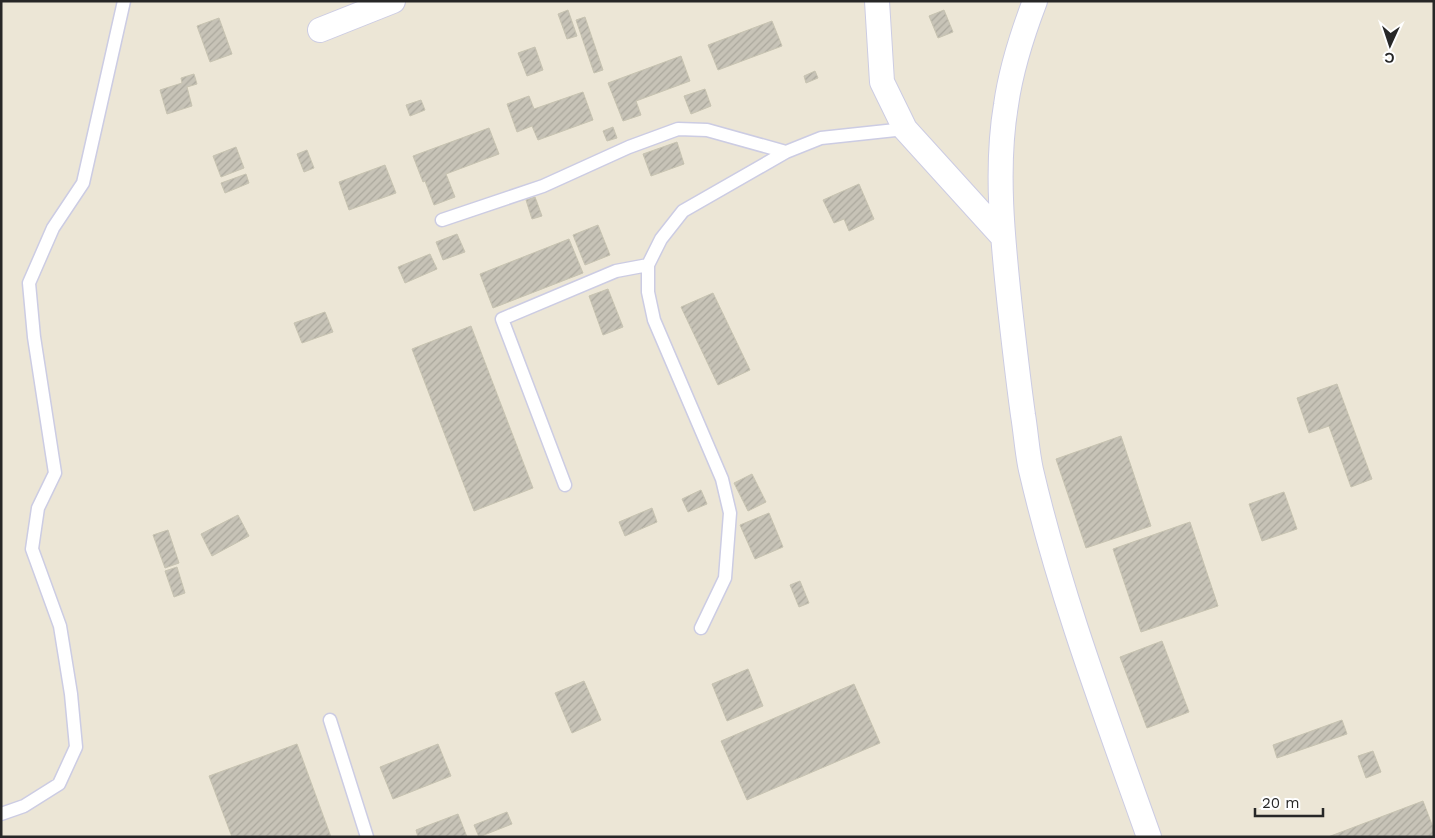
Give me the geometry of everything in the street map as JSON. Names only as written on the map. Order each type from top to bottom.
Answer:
[{"type":"street","points":[[320,30],[393,1]]},
{"type":"street","points":[[877,1],[882,82],[905,128],[1002,236]]},
{"type":"street","points":[[1035,1],[1023,33],[1013,69],[1002,141],[1002,236],[1014,349],[1031,468],[1056,564],[1148,837]]},
{"type":"lane","points":[[1,814],[24,806],[58,784],[76,747],[60,626],[32,549],[38,508],[55,473],[34,337],[29,283],[53,228],[83,183],[124,1]]},
{"type":"lane","points":[[700,628],[725,578],[730,513],[722,479],[654,320],[648,292],[648,265],[661,238],[683,211],[786,152],[821,138],[905,128]]},
{"type":"lane","points":[[442,220],[543,186],[630,147],[678,129],[707,130],[786,152]]},
{"type":"lane","points":[[565,485],[502,319],[616,271],[648,265]]},
{"type":"lane","points":[[330,720],[367,837]]},
{"type":"building","points":[[568,10],[577,36],[567,39],[558,14]]},
{"type":"building","points":[[944,10],[953,32],[938,38],[929,16]]},
{"type":"building","points":[[585,17],[603,70],[594,73],[576,20]]},
{"type":"building","points":[[219,18],[232,54],[210,62],[197,26]]},
{"type":"building","points":[[772,21],[782,46],[718,70],[708,45]]},
{"type":"building","points":[[535,47],[543,70],[527,76],[518,53]]},
{"type":"building","points":[[681,56],[690,81],[636,101],[641,115],[623,121],[608,83]]},
{"type":"building","points":[[815,71],[818,78],[806,83],[804,76]]},
{"type":"building","points":[[194,74],[197,84],[187,87],[192,106],[167,114],[160,90],[182,83],[181,78]]},
{"type":"building","points":[[705,89],[711,106],[691,114],[684,96]]},
{"type":"building","points":[[583,92],[593,120],[538,140],[532,126],[517,132],[507,104],[529,96],[534,109]]},
{"type":"building","points":[[421,100],[425,110],[410,116],[406,105]]},
{"type":"building","points":[[613,127],[617,138],[607,141],[603,131]]},
{"type":"building","points":[[489,128],[499,154],[446,174],[455,197],[434,205],[413,156]]},
{"type":"building","points":[[677,142],[684,164],[651,176],[643,154]]},
{"type":"building","points":[[236,147],[244,168],[221,177],[213,156]]},
{"type":"building","points":[[307,150],[314,168],[304,172],[297,154]]},
{"type":"building","points":[[385,165],[396,193],[349,210],[339,182]]},
{"type":"building","points":[[246,174],[249,183],[225,193],[221,183]]},
{"type":"building","points":[[859,184],[874,219],[849,231],[844,219],[834,223],[823,200]]},
{"type":"building","points":[[535,197],[542,216],[532,219],[526,200]]},
{"type":"building","points":[[598,225],[610,255],[585,265],[573,235]]},
{"type":"building","points":[[457,234],[465,252],[443,260],[436,242]]},
{"type":"building","points":[[569,239],[583,273],[493,308],[480,274]]},
{"type":"building","points":[[430,254],[437,269],[405,283],[398,267]]},
{"type":"building","points":[[608,289],[623,327],[603,335],[589,296]]},
{"type":"building","points":[[713,293],[750,370],[718,385],[681,307]]},
{"type":"building","points":[[325,312],[333,332],[302,343],[294,323]]},
{"type":"building","points":[[471,326],[533,488],[474,511],[412,349]]},
{"type":"building","points":[[1337,384],[1372,479],[1351,487],[1329,426],[1309,433],[1297,398]]},
{"type":"building","points":[[1121,436],[1151,526],[1086,548],[1056,459]]},
{"type":"building","points":[[752,474],[766,502],[748,511],[734,483]]},
{"type":"building","points":[[701,490],[707,504],[688,512],[682,499]]},
{"type":"building","points":[[1284,492],[1297,529],[1262,541],[1249,504]]},
{"type":"building","points":[[652,508],[657,522],[625,536],[619,522]]},
{"type":"building","points":[[769,513],[783,547],[755,559],[740,525]]},
{"type":"building","points":[[238,515],[249,536],[212,556],[201,534]]},
{"type":"building","points":[[1190,522],[1218,606],[1141,632],[1113,549]]},
{"type":"building","points":[[168,530],[179,563],[165,568],[153,535]]},
{"type":"building","points":[[177,567],[185,593],[174,597],[165,571]]},
{"type":"building","points":[[800,581],[809,603],[799,607],[790,585]]},
{"type":"building","points":[[1162,641],[1189,712],[1147,728],[1120,657]]},
{"type":"building","points":[[748,669],[763,706],[727,721],[712,684]]},
{"type":"building","points":[[584,681],[601,720],[572,733],[555,693]]},
{"type":"building","points":[[854,684],[880,743],[747,800],[721,741]]},
{"type":"building","points":[[1342,720],[1347,734],[1277,758],[1273,745]]},
{"type":"building","points":[[297,744],[331,837],[232,837],[209,776]]},
{"type":"building","points":[[438,744],[451,776],[393,799],[380,767]]},
{"type":"building","points":[[1373,751],[1381,772],[1366,778],[1358,756]]},
{"type":"building","points":[[1423,801],[1434,830],[1434,837],[1328,837]]},
{"type":"building","points":[[507,812],[512,824],[479,837],[474,825]]},
{"type":"building","points":[[458,814],[467,837],[418,837],[416,830]]}]
